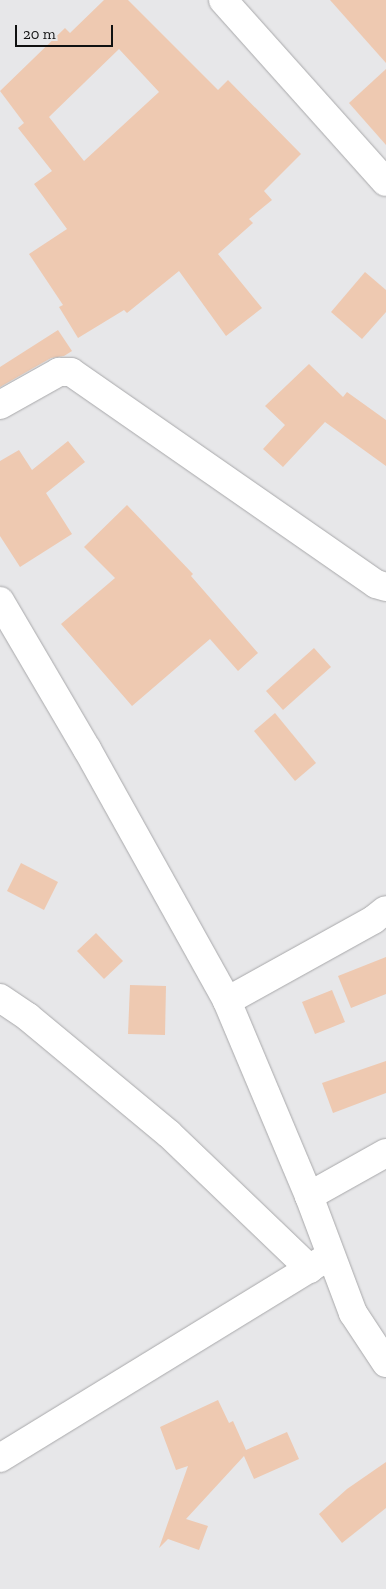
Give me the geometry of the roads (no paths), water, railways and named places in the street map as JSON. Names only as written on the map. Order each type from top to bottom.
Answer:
[{"type":"street","points":[[223,0],[386,182]]},
{"type":"street","points":[[0,405],[59,372],[71,372],[376,584],[386,587]]},
{"type":"street","points":[[0,602],[87,750],[227,1001],[309,1196],[320,1262]]},
{"type":"street","points":[[227,1001],[373,920],[386,910]]},
{"type":"street","points":[[0,998],[28,1017],[170,1134],[320,1262],[386,1363]]},
{"type":"street","points":[[309,1196],[386,1153]]},
{"type":"street","points":[[0,1458],[320,1262]]}]
